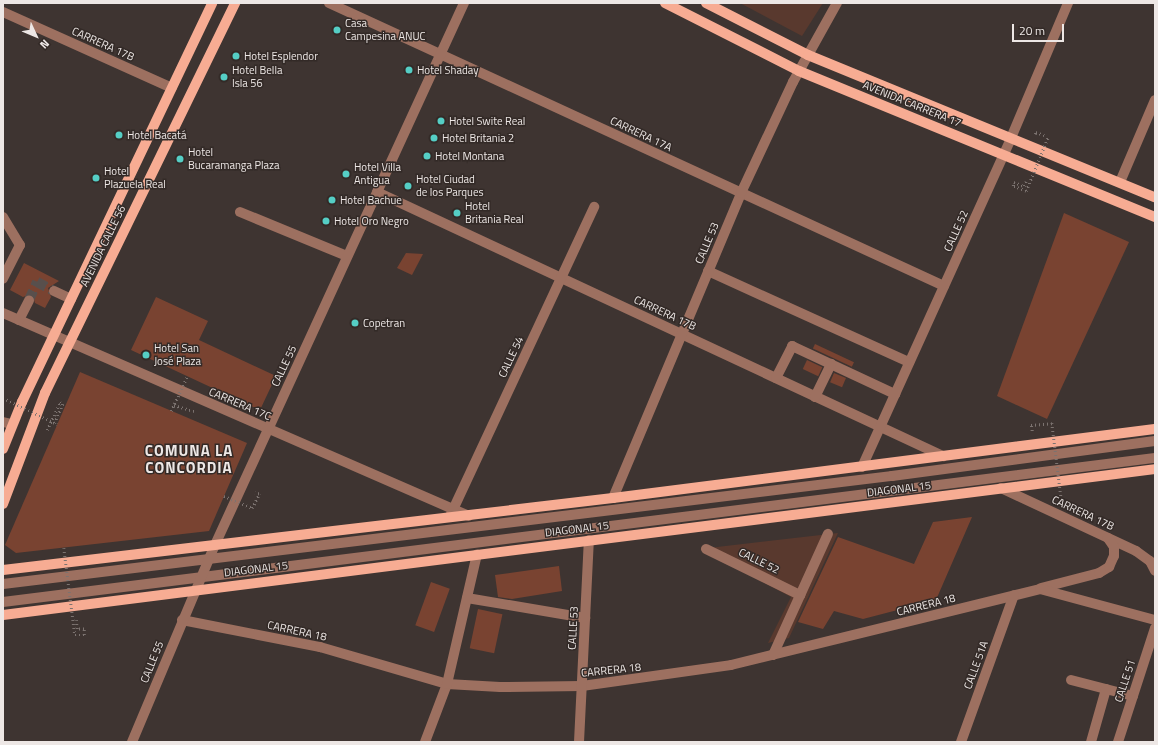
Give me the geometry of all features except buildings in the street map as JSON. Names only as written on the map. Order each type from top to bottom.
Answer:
[{"type":"main road","name":"AVENIDA CALLE 56","points":[[3,449],[8,423],[54,336],[212,3]]},
{"type":"main road","name":"AVENIDA CALLE 56","points":[[3,504],[28,432],[235,3]]},
{"type":"main road","name":"AVENIDA CARRERA 17","points":[[665,3],[799,71],[1155,217]]},
{"type":"main road","name":"AVENIDA CARRERA 17","points":[[706,3],[808,55],[1155,197]]},
{"type":"main road","points":[[3,570],[214,546],[451,514],[469,516],[1155,429]]},
{"type":"main road","name":"DIAGONAL 15","points":[[3,616],[196,589],[1155,469]]},
{"type":"street","name":"CARRERA 17A","points":[[329,3],[944,286]]},
{"type":"street","name":"CALLE 55","points":[[132,742],[214,546],[464,3]]},
{"type":"street","name":"CALLE 53","points":[[613,498],[741,193],[799,71],[837,3]]},
{"type":"street","name":"CALLE 52","points":[[862,467],[1012,138],[1068,3]]},
{"type":"street","name":"CARRERA 17B","points":[[3,12],[172,88]]},
{"type":"street","points":[[1120,182],[1155,100]]},
{"type":"street","name":"CARRERA 17B","points":[[377,192],[943,456]]},
{"type":"street","name":"CALLE 54","points":[[451,514],[594,207]]},
{"type":"street","points":[[240,212],[347,256]]},
{"type":"street","points":[[3,217],[20,245],[3,279]]},
{"type":"street","points":[[708,271],[909,362]]},
{"type":"street","points":[[54,291],[71,299]]},
{"type":"street","points":[[19,320],[29,300]]},
{"type":"street","name":"CARRERA 17C","points":[[3,313],[268,429],[451,514]]},
{"type":"street","points":[[776,378],[792,346],[895,394]]},
{"type":"street","points":[[815,396],[831,364]]},
{"type":"street","points":[[3,584],[208,560],[1155,441]]},
{"type":"street","points":[[3,602],[201,576],[1155,458]]},
{"type":"street","name":"CARRERA 17B","points":[[1001,488],[1152,560]]},
{"type":"street","points":[[773,655],[828,534]]},
{"type":"street","name":"CARRERA 18","points":[[182,620],[320,647],[448,684],[582,686],[667,676],[773,655],[1099,573],[1109,567],[1114,556],[1114,547],[1108,538]]},
{"type":"street","name":"CALLE 53","points":[[580,742],[589,540]]},
{"type":"street","name":"CALLE 52","points":[[706,549],[800,595]]},
{"type":"street","points":[[425,742],[448,684],[477,554]]},
{"type":"street","points":[[1152,560],[1155,571]]},
{"type":"street","name":"CARRERA 18","points":[[1040,589],[1155,620]]},
{"type":"street","name":"CALLE 51A","points":[[961,742],[1014,595]]},
{"type":"street","points":[[467,598],[585,618]]},
{"type":"street","name":"CALLE 51","points":[[1118,742],[1155,628]]},
{"type":"street","points":[[1071,680],[1133,696]]},
{"type":"street","points":[[1090,742],[1106,689]]},
{"type":"path","points":[[1026,181],[1024,186],[1014,182],[1013,186],[1026,191],[1048,137]]},
{"type":"path","points":[[171,411],[187,376]]},
{"type":"path","points":[[3,398],[56,424],[63,404],[60,402],[46,434],[42,433]]},
{"type":"path","points":[[174,405],[194,413]]},
{"type":"path","points":[[1032,431],[1031,426],[1052,423],[1062,505]]},
{"type":"path","points":[[224,496],[252,508],[259,494],[255,492],[250,503]]},
{"type":"path","points":[[64,548],[75,636],[84,635],[84,629],[77,629],[76,620]]},
{"type":"shaded area","points":[[740,3],[823,3],[802,36]]},
{"type":"shaded area","points":[[838,533],[789,638],[768,643],[791,597],[700,549]]},
{"type":"tunnel","points":[[29,300],[37,282],[54,291]]},
{"type":"place","name":"Casa Campesina ANUC","points":[[337,30]]},
{"type":"place","name":"Hotel Esplendor","points":[[236,56]]},
{"type":"place","name":"Hotel Shaday","points":[[409,70]]},
{"type":"place","name":"Hotel Bella Isla 56","points":[[224,77]]},
{"type":"place","name":"Hotel Swite Real","points":[[441,121]]},
{"type":"place","name":"Hotel Bacatá","points":[[119,135]]},
{"type":"place","name":"Hotel Britania 2","points":[[434,138]]},
{"type":"place","name":"Hotel Montana","points":[[427,156]]},
{"type":"place","name":"Hotel Bucaramanga Plaza","points":[[180,159]]},
{"type":"place","name":"Hotel Villa Antigua","points":[[346,174]]},
{"type":"place","name":"Hotel Plazuela Real","points":[[96,178]]},
{"type":"place","name":"Hotel Ciudad de los Parques","points":[[408,186]]},
{"type":"place","name":"Hotel Bachue","points":[[332,200]]},
{"type":"place","name":"Hotel Britania Real","points":[[457,213]]},
{"type":"place","name":"Hotel Oro Negro","points":[[326,221]]},
{"type":"place","name":"Copetran","points":[[355,323]]},
{"type":"place","name":"Hotel San José Plaza","points":[[146,355]]},
{"type":"district","name":"COMUNA LA CONCORDIA","points":[[189,458]]}]
